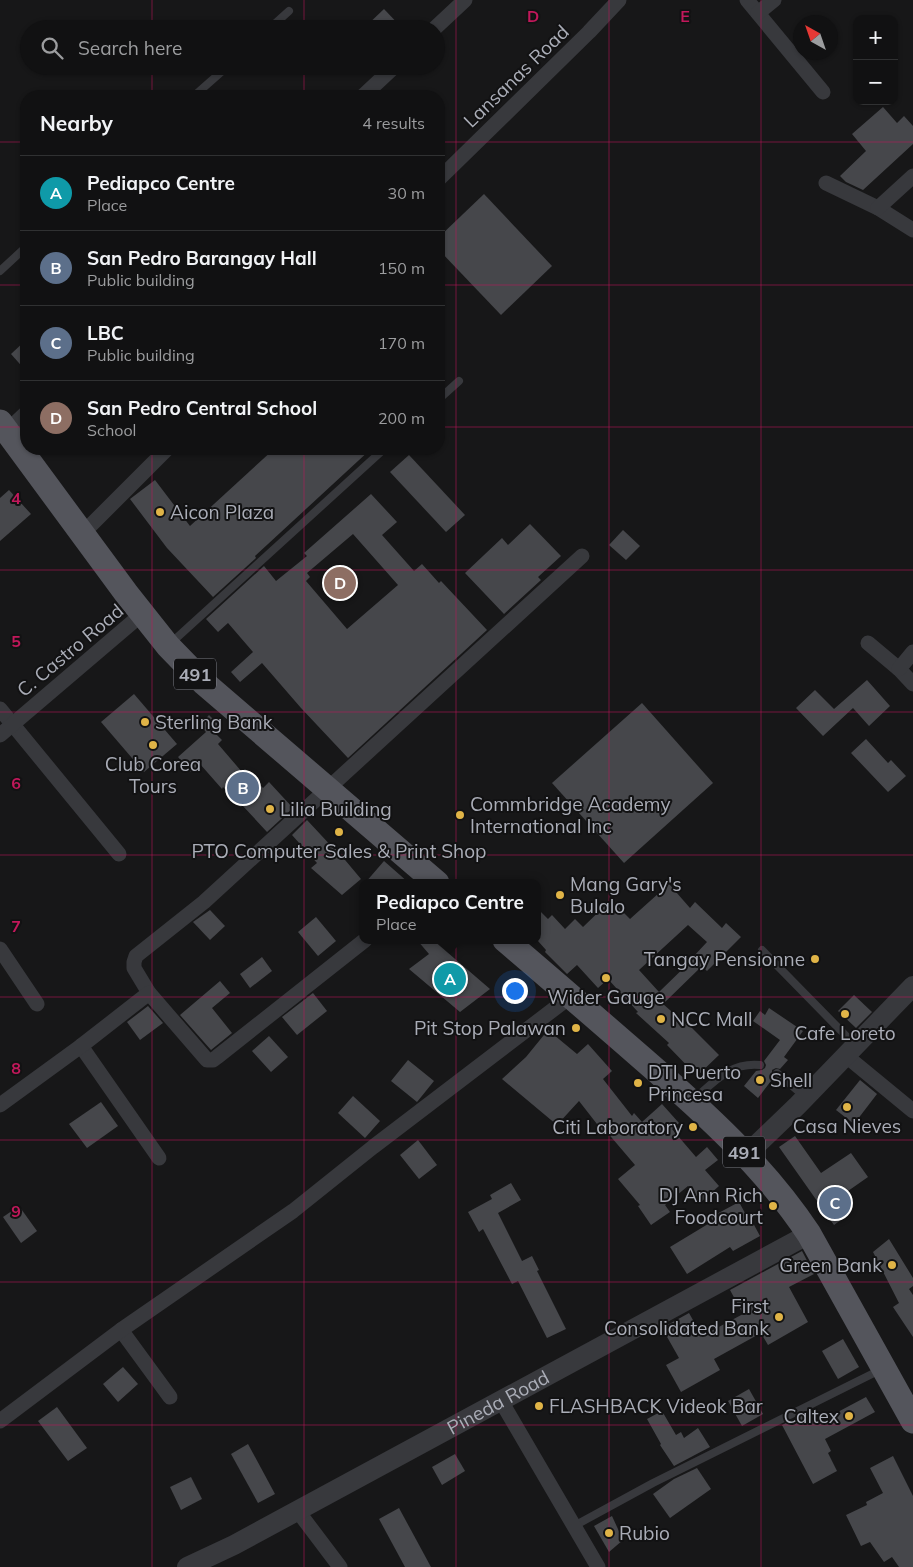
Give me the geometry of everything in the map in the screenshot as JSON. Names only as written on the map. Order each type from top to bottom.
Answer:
[{"type":"main road","name":"491","points":[[3,427],[20,450]]},
{"type":"main road","name":"491","points":[[24,455],[168,646],[204,683],[432,879]]},
{"type":"main road","name":"491","points":[[510,944],[691,1101],[747,1154],[793,1209],[809,1234],[913,1421]]},
{"type":"street","points":[[444,20],[465,0]]},
{"type":"street","name":"Lansanas Road","points":[[445,173],[589,32],[619,0]]},
{"type":"street","points":[[747,0],[823,92]]},
{"type":"street","points":[[758,13],[774,0]]},
{"type":"street","points":[[369,90],[385,75]]},
{"type":"street","points":[[878,208],[913,176]]},
{"type":"street","points":[[826,183],[878,208],[913,230]]},
{"type":"street","points":[[3,427],[20,417]]},
{"type":"street","points":[[82,534],[161,455]]},
{"type":"street","points":[[360,944],[213,1060],[207,1060],[149,993],[134,968],[136,956],[204,902],[582,556]]},
{"type":"street","name":"C. Castro Road","points":[[0,735],[142,614]]},
{"type":"street","points":[[868,644],[913,684]]},
{"type":"street","points":[[898,669],[913,652]]},
{"type":"street","points":[[0,709],[119,854]]},
{"type":"street","points":[[0,949],[37,1004]]},
{"type":"street","points":[[747,1154],[913,986]]},
{"type":"street","points":[[0,1105],[81,1046],[149,993]]},
{"type":"street","points":[[0,1421],[121,1330],[293,1211],[373,1147],[571,996]]},
{"type":"street","points":[[81,1046],[159,1158]]},
{"type":"street","points":[[850,1050],[913,1111]]},
{"type":"street","name":"Pineda Road","points":[[187,1567],[234,1545],[809,1234]]},
{"type":"street","points":[[121,1330],[170,1397]]},
{"type":"street","points":[[501,1401],[598,1567]]},
{"type":"street","points":[[297,1510],[340,1567]]},
{"type":"lane","points":[[279,20],[289,11]]},
{"type":"lane","points":[[201,90],[218,75]]},
{"type":"lane","points":[[0,271],[20,253]]},
{"type":"lane","points":[[445,394],[459,381]]},
{"type":"lane","points":[[168,646],[377,455]]},
{"type":"lane","points":[[762,950],[850,1050]]},
{"type":"lane","points":[[691,1101],[728,1071],[744,1065],[760,1065]]},
{"type":"lane","points":[[777,1073],[805,1097]]},
{"type":"lane","points":[[574,1526],[653,1483],[884,1368]]},
{"type":"building","points":[[384,9],[394,20],[372,20]]},
{"type":"building","points":[[883,107],[897,123],[904,116],[913,126],[913,144],[863,190],[846,182],[840,176],[866,151],[852,134]]},
{"type":"building","points":[[484,194],[552,266],[501,315],[445,256],[445,231]]},
{"type":"building","points":[[20,346],[20,364],[11,354]]},
{"type":"building","points":[[267,455],[364,455],[213,597],[167,548],[130,499],[155,480],[190,526]]},
{"type":"building","points":[[409,455],[465,515],[446,532],[390,472]]},
{"type":"building","points":[[9,490],[31,514],[0,541],[0,498]]},
{"type":"building","points":[[371,494],[397,522],[382,535],[414,571],[422,564],[439,583],[441,581],[487,630],[348,758],[262,663],[240,682],[231,672],[253,652],[228,623],[218,632],[206,619],[264,566],[276,581],[307,556],[304,553]],"holes":[[[353,534],[398,585],[347,629],[306,581],[310,577],[307,573]]]},
{"type":"building","points":[[530,524],[561,556],[538,577],[541,580],[504,614],[465,573],[502,538],[508,545]]},
{"type":"building","points":[[623,530],[640,546],[626,560],[609,545]]},
{"type":"building","points":[[867,680],[890,706],[869,726],[853,708],[823,736],[796,708],[815,690],[834,709]]},
{"type":"building","points":[[134,694],[177,744],[144,772],[101,722]]},
{"type":"building","points":[[642,703],[713,783],[624,863],[552,783]]},
{"type":"building","points":[[209,715],[218,724],[212,730],[222,740],[218,744],[242,772],[245,769],[263,788],[269,782],[293,808],[267,832],[242,805],[241,807],[223,787],[222,789],[200,764],[191,772],[178,757],[206,732],[200,725]]},
{"type":"building","points":[[866,739],[888,763],[891,760],[906,776],[888,792],[851,753]]},
{"type":"building","points":[[307,820],[335,848],[361,879],[342,895],[311,868],[317,863],[292,835]]},
{"type":"building","points":[[384,861],[404,879],[368,879]]},
{"type":"building","points":[[669,884],[690,908],[695,902],[722,928],[726,923],[741,937],[707,971],[702,966],[663,1004],[688,1024],[719,1055],[697,1076],[667,1045],[669,1043],[636,1013],[638,1012],[608,979],[598,988],[577,965],[567,974],[545,952],[546,950],[541,944],[541,912],[548,919],[552,915],[565,929],[575,919],[583,927],[611,900],[630,919]],"holes":[[[688,925],[707,942],[659,992],[639,970]]]},
{"type":"building","points":[[210,910],[225,926],[210,940],[193,922]]},
{"type":"building","points":[[316,917],[336,941],[318,956],[298,932]]},
{"type":"building","points":[[420,944],[438,944],[490,989],[460,1012],[409,969],[429,954]]},
{"type":"building","points":[[262,957],[272,971],[250,988],[240,974]]},
{"type":"building","points":[[220,981],[230,993],[212,1008],[232,1033],[211,1050],[180,1015]]},
{"type":"building","points":[[313,993],[327,1011],[297,1035],[282,1017]]},
{"type":"building","points":[[854,995],[872,1012],[856,1028],[838,1011]]},
{"type":"building","points":[[148,1006],[163,1023],[140,1040],[127,1022]]},
{"type":"building","points":[[769,1008],[803,1031],[784,1057],[788,1060],[780,1069],[772,1070],[774,1077],[758,1098],[744,1086],[756,1071],[765,1068],[764,1061],[780,1040],[753,1021],[760,1011],[765,1015]]},
{"type":"building","points":[[548,1030],[577,1054],[588,1044],[612,1071],[603,1079],[632,1116],[634,1113],[642,1122],[662,1104],[679,1123],[672,1129],[696,1157],[707,1147],[718,1160],[705,1170],[719,1186],[701,1202],[688,1186],[665,1205],[670,1212],[651,1225],[638,1206],[640,1205],[618,1179],[635,1165],[606,1131],[604,1133],[579,1101],[557,1125],[502,1079],[526,1057]]},
{"type":"building","points":[[269,1036],[288,1057],[271,1072],[252,1051]]},
{"type":"building","points":[[408,1060],[434,1081],[417,1102],[391,1081]]},
{"type":"building","points":[[860,1080],[877,1094],[854,1124],[836,1110]]},
{"type":"building","points":[[353,1096],[380,1121],[365,1138],[338,1113]]},
{"type":"building","points":[[101,1102],[118,1126],[87,1148],[69,1124]]},
{"type":"building","points":[[795,1136],[821,1173],[851,1153],[868,1177],[838,1198],[849,1214],[834,1225],[779,1147]]},
{"type":"building","points":[[418,1140],[437,1165],[419,1179],[400,1155]]},
{"type":"building","points":[[511,1183],[521,1200],[498,1213],[522,1261],[532,1256],[539,1270],[537,1271],[566,1329],[547,1338],[518,1281],[512,1284],[483,1229],[479,1232],[468,1212],[492,1199],[490,1195]]},
{"type":"building","points":[[739,1202],[760,1236],[733,1251],[730,1247],[687,1274],[670,1247],[713,1221],[711,1217]]},
{"type":"building","points":[[19,1206],[37,1231],[21,1243],[3,1217]]},
{"type":"building","name":"Green Bank","points":[[889,1239],[913,1278],[913,1286],[909,1289],[913,1295],[913,1337],[893,1307],[899,1303],[873,1252]]},
{"type":"building","points":[[802,1251],[814,1274],[789,1287],[808,1322],[768,1345],[761,1333],[714,1359],[720,1370],[681,1392],[666,1365],[679,1358],[662,1328],[689,1313],[702,1336],[743,1314],[730,1290]]},
{"type":"building","points":[[843,1339],[859,1367],[838,1379],[822,1351]]},
{"type":"building","points":[[123,1367],[138,1384],[118,1402],[103,1384]]},
{"type":"building","points":[[749,1389],[763,1414],[742,1426],[728,1401]]},
{"type":"building","points":[[866,1397],[875,1412],[825,1439],[831,1451],[828,1453],[837,1471],[813,1484],[782,1425],[810,1411],[817,1423]]},
{"type":"building","points":[[57,1407],[87,1448],[68,1461],[38,1421]]},
{"type":"building","points":[[662,1411],[676,1435],[681,1432],[684,1438],[698,1428],[710,1447],[674,1466],[660,1445],[647,1419]]},
{"type":"building","points":[[248,1444],[275,1494],[258,1503],[231,1454]]},
{"type":"building","points":[[455,1454],[465,1471],[442,1485],[432,1467]]},
{"type":"building","points":[[893,1456],[913,1496],[913,1567],[899,1567],[892,1557],[884,1562],[870,1542],[861,1546],[846,1515],[867,1505],[866,1502],[883,1493],[870,1468]]},
{"type":"building","points":[[697,1468],[711,1489],[670,1518],[653,1494],[674,1479]]},
{"type":"building","points":[[191,1477],[202,1499],[181,1510],[170,1487]]},
{"type":"building","points":[[399,1508],[431,1567],[405,1567],[379,1519]]},
{"type":"building","name":"Rubio","points":[[612,1516],[623,1540],[609,1552],[594,1526]]},
{"type":"place","name":"Aicon Plaza","points":[[160,512]]},
{"type":"place","name":"San Pedro Central School","points":[[340,583]]},
{"type":"place","name":"Sterling Bank","points":[[145,722]]},
{"type":"place","name":"Club Corea Tours","points":[[153,745]]},
{"type":"place","name":"San Pedro Barangay Hall","points":[[243,788]]},
{"type":"place","name":"Lilia Building","points":[[270,809]]},
{"type":"place","name":"Commbridge Academy International Inc","points":[[460,815]]},
{"type":"place","name":"PTO Computer Sales & Print Shop","points":[[339,832]]},
{"type":"place","name":"Mang Gary's Bulalo","points":[[560,895]]},
{"type":"place","name":"Tangay Pensionne","points":[[815,959]]},
{"type":"place","name":"Wider Gauge","points":[[606,978]]},
{"type":"place","name":"Pediapco Centre","points":[[450,979]]},
{"type":"place","name":"Cafe Loreto","points":[[845,1014]]},
{"type":"place","name":"NCC Mall","points":[[661,1019]]},
{"type":"place","name":"Pit Stop Palawan","points":[[576,1028]]},
{"type":"place","name":"Shell","points":[[760,1080]]},
{"type":"place","name":"DTI Puerto Princesa","points":[[638,1083]]},
{"type":"place","name":"Casa Nieves","points":[[847,1107]]},
{"type":"place","name":"Citi Laboratory","points":[[693,1127]]},
{"type":"place","name":"LBC","points":[[835,1203]]},
{"type":"place","name":"DJ Ann Rich Foodcourt","points":[[773,1206]]},
{"type":"place","name":"Green Bank","points":[[892,1265]]},
{"type":"place","name":"First Consolidated Bank","points":[[779,1317]]},
{"type":"place","name":"FLASHBACK Videok Bar","points":[[539,1406]]},
{"type":"place","name":"Caltex","points":[[849,1416]]},
{"type":"place","name":"Rubio","points":[[609,1533]]}]
